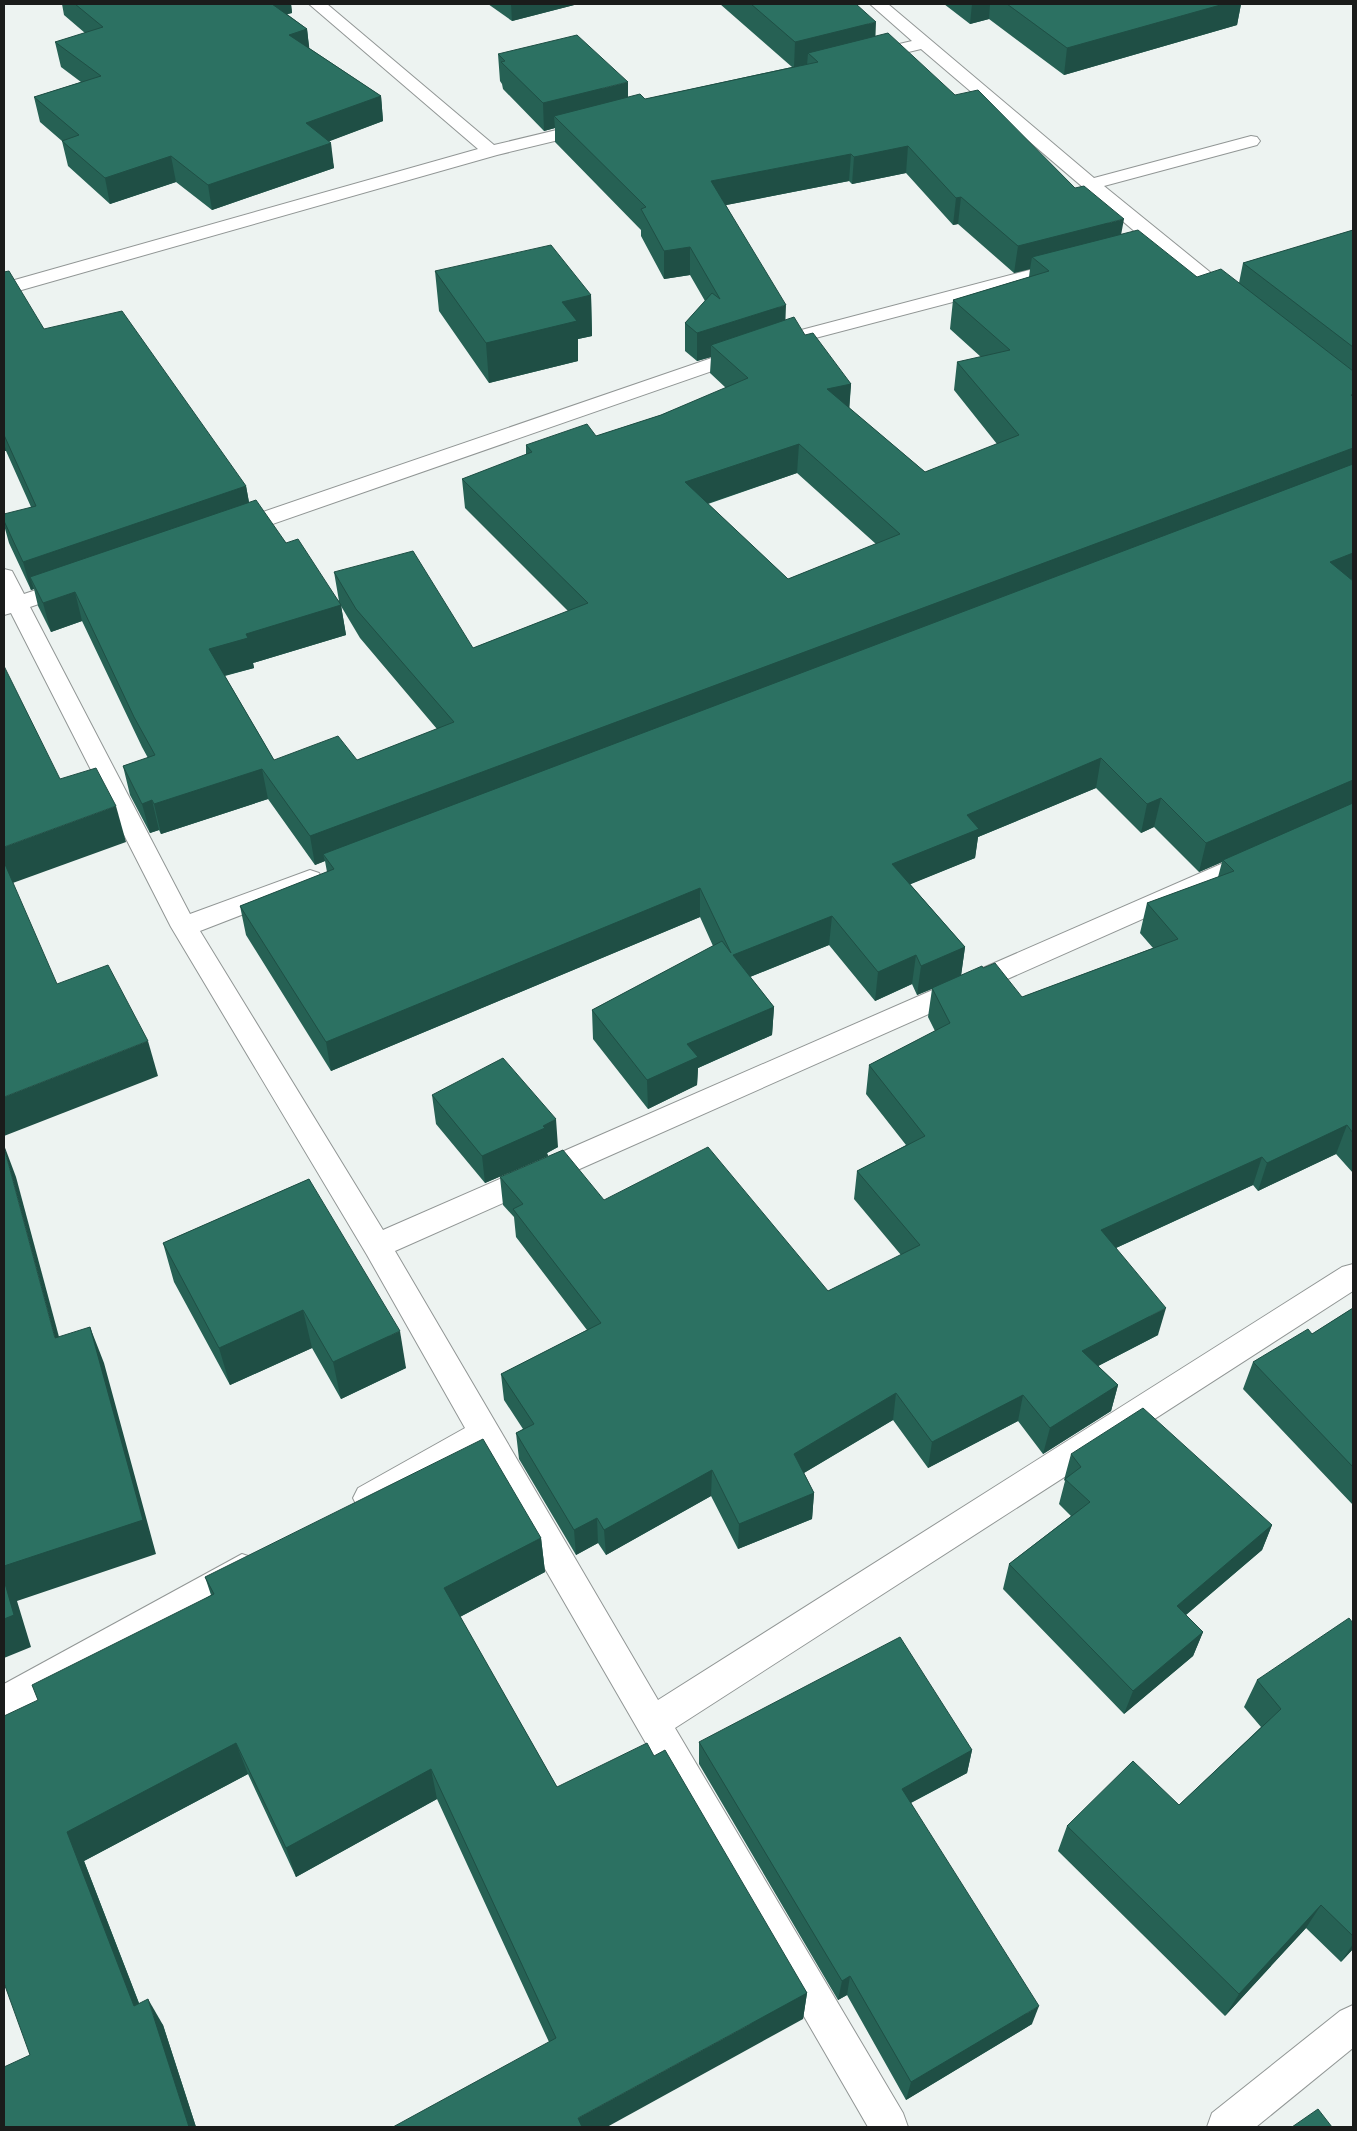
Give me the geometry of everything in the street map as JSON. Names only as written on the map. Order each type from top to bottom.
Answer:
[{"type":"street","points":[[317,4],[491,151]]},
{"type":"street","points":[[878,4],[1091,184],[1150,245],[1245,309]]},
{"type":"street","points":[[847,62],[924,42]]},
{"type":"street","points":[[4,289],[491,151],[606,122]]},
{"type":"street","points":[[1091,184],[1251,141]]},
{"type":"street","points":[[213,536],[774,343],[1084,262]]},
{"type":"street","points":[[4,576],[10,606],[184,927],[377,1246],[483,1434],[654,1722],[889,2127]]},
{"type":"street","points":[[10,606],[92,578]]},
{"type":"street","points":[[377,1246],[1280,848]]},
{"type":"street","points":[[184,927],[333,870]]},
{"type":"street","points":[[654,1722],[1353,1276]]},
{"type":"street","points":[[344,1512],[483,1434]]},
{"type":"street","points":[[4,1702],[265,1556]]},
{"type":"street","points":[[1226,2127],[1353,2024]]},
{"type":"building","points":[[75,4],[272,4],[307,29],[289,35],[381,96],[306,123],[331,143],[208,185],[171,156],[105,178],[62,141],[79,135],[34,97],[101,76],[55,42],[103,27]]},
{"type":"building","points":[[751,4],[856,4],[876,22],[795,42]]},
{"type":"building","points":[[1007,4],[1224,4],[1067,48]]},
{"type":"building","points":[[888,33],[955,95],[978,90],[1075,188],[1084,186],[1124,219],[1018,246],[961,197],[956,198],[908,146],[854,157],[851,154],[711,181],[786,305],[697,333],[685,323],[712,293],[720,299],[690,247],[664,251],[641,209],[646,207],[554,116],[640,94],[645,99],[818,62],[808,53]]},
{"type":"building","points":[[577,35],[628,82],[543,103],[501,62],[505,61],[498,54]]},
{"type":"building","points":[[1138,230],[1197,277],[1221,269],[1353,371],[1353,395],[1351,395],[1353,396],[1353,448],[310,836],[262,769],[154,804],[152,800],[142,804],[123,766],[155,755],[134,717],[75,592],[43,603],[30,577],[256,500],[286,543],[298,539],[341,605],[246,634],[248,638],[209,649],[274,760],[338,736],[357,760],[454,722],[356,609],[334,572],[413,551],[473,648],[588,603],[462,479],[532,452],[526,445],[587,424],[596,436],[661,415],[748,378],[711,345],[794,317],[805,335],[813,333],[851,384],[827,389],[925,472],[1019,435],[957,362],[1010,350],[953,300],[1049,271],[1032,257]],"holes":[[[799,444],[900,534],[788,579],[685,482]]]},
{"type":"building","points":[[1353,230],[1353,347],[1243,263]]},
{"type":"building","points":[[551,245],[591,295],[562,302],[577,321],[486,343],[435,271]]},
{"type":"building","points":[[9,271],[44,329],[122,311],[246,486],[23,562],[4,521],[4,514],[36,506],[4,435],[4,272]]},
{"type":"building","points":[[1353,464],[1353,553],[1330,562],[1353,581],[1353,780],[1206,843],[1161,798],[1147,804],[1101,758],[967,815],[979,829],[892,864],[965,947],[921,966],[916,955],[878,972],[832,916],[733,955],[774,1007],[687,1044],[698,1057],[647,1080],[592,1010],[722,941],[731,953],[700,888],[326,1042],[240,906],[334,869],[323,854]]},
{"type":"building","points":[[4,666],[60,779],[96,768],[116,806],[4,847]]},
{"type":"building","points":[[1353,803],[1353,1133],[1347,1125],[1267,1163],[1262,1157],[1101,1230],[1166,1308],[1082,1351],[1118,1385],[1050,1428],[1023,1395],[932,1442],[896,1393],[794,1454],[814,1493],[739,1524],[712,1470],[604,1530],[597,1518],[574,1530],[516,1433],[534,1424],[501,1374],[601,1323],[513,1209],[523,1204],[500,1177],[563,1150],[604,1200],[708,1147],[828,1291],[920,1245],[857,1171],[925,1136],[869,1065],[950,1023],[932,988],[982,966],[983,968],[995,963],[1022,997],[1178,939],[1147,903],[1234,871],[1223,860]]},
{"type":"building","points":[[4,862],[57,984],[108,965],[148,1041],[4,1097]]},
{"type":"building","points":[[503,1058],[556,1119],[543,1126],[545,1128],[482,1156],[432,1095]]},
{"type":"building","points":[[4,1147],[55,1338],[90,1327],[143,1520],[4,1566]]},
{"type":"building","points":[[309,1179],[400,1331],[333,1362],[303,1310],[219,1348],[163,1243]]},
{"type":"building","points":[[1353,1308],[1353,1467],[1253,1362],[1308,1329],[1312,1334]]},
{"type":"building","points":[[1143,1408],[1272,1525],[1177,1606],[1203,1632],[1133,1691],[1009,1564],[1090,1502],[1065,1479],[1081,1467],[1071,1454]]},
{"type":"building","points":[[483,1439],[541,1538],[444,1588],[557,1787],[647,1743],[654,1756],[665,1750],[807,1993],[578,2118],[582,2127],[393,2127],[556,2038],[431,1769],[286,1848],[236,1743],[67,1832],[134,2006],[148,1999],[189,2127],[4,2127],[4,2067],[30,2055],[4,1983],[4,1716],[38,1700],[32,1685],[214,1594],[205,1577]]},
{"type":"building","points":[[4,1580],[14,1615],[4,1619]]},
{"type":"building","points":[[1349,1618],[1353,1623],[1353,1936],[1321,1905],[1239,1994],[1067,1826],[1133,1761],[1179,1805],[1281,1709],[1257,1680]]},
{"type":"building","points":[[900,1637],[972,1750],[902,1789],[1039,2006],[911,2082],[850,1976],[842,1981],[699,1742]]},
{"type":"building","points":[[1318,2109],[1332,2127],[1292,2127]]}]
